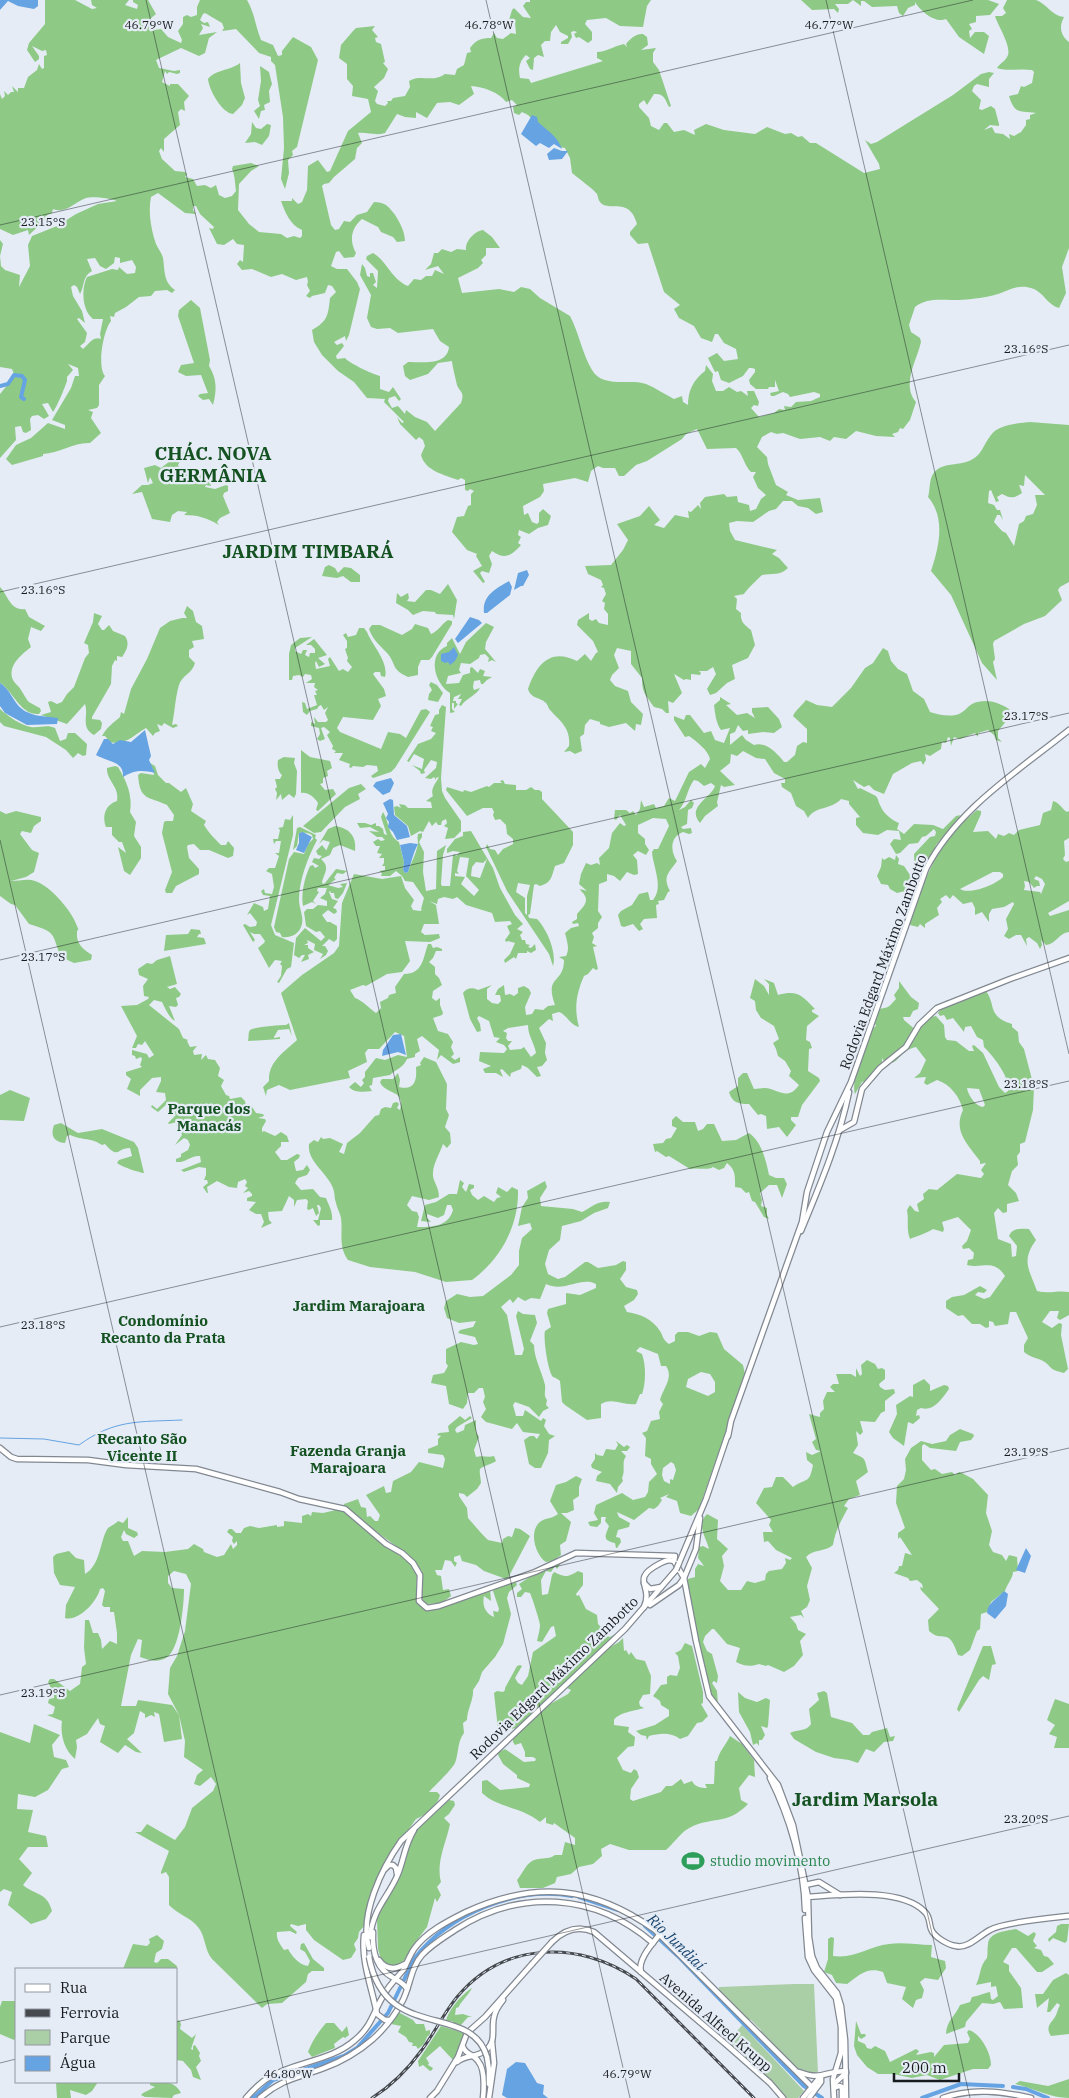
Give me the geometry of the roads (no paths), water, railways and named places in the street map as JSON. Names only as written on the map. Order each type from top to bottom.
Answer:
[{"type":"main road","name":"Rodovia Edgard Máximo Zambotto","points":[[728,1436],[731,1420],[802,1222],[807,1192],[827,1132],[851,1082],[926,868],[934,853],[953,828],[976,804],[1069,730]]},
{"type":"main road","points":[[827,1132],[834,1125],[844,1127],[852,1124],[856,1119],[859,1095],[862,1088],[880,1068],[906,1048],[919,1026],[937,1008],[1069,958]]},
{"type":"main road","name":"Rodovia Edgard Máximo Zambotto","points":[[369,1948],[367,1938],[368,1919],[382,1873],[401,1841],[582,1672],[641,1612],[678,1567],[701,1511],[752,1373],[800,1234],[844,1127],[843,1119],[851,1082]]},
{"type":"main road","points":[[812,1176],[811,1186],[814,1189],[824,1176]]},
{"type":"main road","points":[[0,1448],[16,1459],[88,1460],[126,1465],[196,1469],[280,1492],[299,1500],[345,1509],[386,1544],[402,1553],[413,1563],[420,1575],[419,1600],[428,1608],[439,1606],[518,1578],[576,1552],[675,1556],[674,1561],[684,1578],[686,1595],[709,1696],[778,1785],[793,1825],[806,1897],[806,1945],[808,1957],[814,1970],[837,1993],[841,2006],[846,2064],[844,2098]]},
{"type":"main road","points":[[641,1612],[672,1590],[684,1578],[688,1564],[696,1549],[701,1511]]},
{"type":"main road","points":[[641,1612],[646,1599],[643,1577],[649,1569],[664,1561],[674,1561]]},
{"type":"main road","points":[[678,1567],[683,1568],[688,1564]]},
{"type":"main road","points":[[644,1583],[647,1587],[654,1590],[664,1586]]},
{"type":"main road","points":[[672,1590],[680,1588],[684,1590],[686,1595]]},
{"type":"main road","name":"Rodovia Edgard Máximo Zambotto","points":[[426,1816],[408,1839],[396,1877],[381,1902],[373,1921],[369,1957],[376,1981],[392,2001],[417,2017],[457,2026],[470,2033],[481,2043],[489,2070],[486,2098]]},
{"type":"main road","points":[[382,1873],[389,1865],[393,1865],[396,1868],[396,1877]]},
{"type":"main road","points":[[804,1886],[819,1882],[842,1896]]},
{"type":"main road","points":[[831,1890],[833,1896]]},
{"type":"main road","points":[[246,2098],[270,2076],[338,2052],[353,2042],[372,2022],[384,1993],[396,1980],[415,1948],[436,1929],[482,1905],[520,1894],[560,1892],[583,1894],[610,1904],[631,1914],[660,1935],[796,2072],[810,2093]]},
{"type":"main road","points":[[806,1897],[880,1894],[905,1899],[924,1911],[928,1917],[931,1929],[937,1936],[953,1945],[961,1947],[997,1927],[1069,1917]]},
{"type":"main road","points":[[260,2098],[285,2080],[324,2068],[357,2052],[378,2034],[403,2000],[406,1987],[420,1957],[428,1949],[466,1923],[486,1913],[520,1903],[560,1901],[607,1913],[636,1929],[654,1942]]},
{"type":"main road","points":[[381,1902],[373,1930],[375,1952],[380,1968],[406,1987]]},
{"type":"main road","points":[[368,1919],[364,1937],[366,1969],[374,1994],[378,2016],[387,2020]]},
{"type":"main road","name":"Avenida Alfred Krupp","points":[[510,1989],[552,1942],[568,1930],[587,1929],[601,1938],[736,2053],[770,2083],[783,2098]]},
{"type":"main road","points":[[642,1974],[640,1968],[642,1962],[660,1935]]},
{"type":"main road","points":[[375,1952],[383,1966],[389,1969],[396,1969],[405,1964]]},
{"type":"main road","points":[[632,1966],[642,1962]]},
{"type":"main road","points":[[823,1980],[837,2002],[841,2027],[841,2053],[833,2079],[834,2097]]},
{"type":"main road","points":[[431,2098],[441,2088],[463,2046],[467,2033],[510,1989]]},
{"type":"main road","points":[[492,2026],[495,2012],[510,1989]]},
{"type":"main road","points":[[479,2022],[487,2021],[492,2026],[494,2032],[492,2042],[494,2063],[486,2098]]},
{"type":"main road","points":[[450,2071],[461,2059],[482,2053],[492,2042]]},
{"type":"main road","points":[[463,2046],[466,2053],[479,2061],[486,2098]]},
{"type":"main road","points":[[838,2063],[841,2068],[846,2064]]},
{"type":"main road","points":[[796,2072],[811,2077],[835,2072],[846,2072]]},
{"type":"main road","points":[[833,2089],[846,2072]]},
{"type":"main road","points":[[810,2093],[821,2082],[821,2076]]},
{"type":"main road","points":[[810,2093],[821,2076]]},
{"type":"main road","points":[[821,2082],[828,2083],[833,2089]]},
{"type":"main road","points":[[833,2089],[840,2086],[844,2098]]},
{"type":"main road","points":[[943,2098],[964,2092],[1004,2094],[1030,2098]]},
{"type":"water","points":[[0,0],[38,0],[38,6],[34,9],[18,6],[8,1],[0,10]]},
{"type":"water","points":[[532,115],[537,117],[538,122],[555,137],[562,149],[554,144],[549,148],[540,143],[536,146],[521,134]]},
{"type":"water","points":[[554,148],[568,151],[562,159],[549,160],[547,154]]},
{"type":"water","points":[[527,570],[529,575],[523,586],[514,590],[518,573]]},
{"type":"water","points":[[509,581],[512,587],[510,595],[487,613],[484,613],[485,602],[490,594]]},
{"type":"water","points":[[470,617],[482,623],[458,643],[455,639]]},
{"type":"water","points":[[454,647],[458,655],[455,661],[450,665],[448,662],[441,661],[441,654],[449,652]]},
{"type":"water","points":[[0,683],[8,690],[21,708],[31,714],[58,718],[57,724],[27,725],[5,713],[0,706]]},
{"type":"water","points":[[145,730],[151,756],[149,760],[155,773],[139,771],[123,777],[123,772],[118,765],[96,755],[104,739],[108,739],[113,744],[120,740],[131,742]]},
{"type":"water","points":[[391,778],[394,783],[390,792],[383,795],[373,786],[376,782]]},
{"type":"water","points":[[390,799],[393,800],[394,815],[407,826],[410,837],[397,840],[388,827],[389,822],[386,818],[388,814],[383,803]]},
{"type":"water","points":[[303,832],[312,837],[304,853],[296,850],[299,843],[299,833]]},
{"type":"water","points":[[418,844],[408,872],[405,873],[400,845]]},
{"type":"water","points":[[401,1034],[406,1055],[398,1052],[382,1056],[383,1050],[393,1035]]},
{"type":"water","points":[[1026,1548],[1031,1556],[1025,1573],[1016,1570]]},
{"type":"water","points":[[1004,1591],[1008,1594],[1006,1606],[995,1619],[987,1613],[987,1609]]},
{"type":"water","points":[[516,2062],[525,2063],[537,2083],[544,2085],[543,2094],[548,2098],[507,2098],[502,2095],[507,2069]]},
{"type":"waterway","points":[[0,386],[8,384],[14,375],[22,376],[25,380],[21,397],[24,399]]},
{"type":"waterway","points":[[0,1438],[44,1439],[79,1445],[104,1430],[116,1426],[140,1422],[182,1420]]},
{"type":"waterway","name":"Rio Jundiaí","points":[[253,2098],[273,2080],[344,2056],[357,2048],[388,2013],[414,1959],[428,1943],[445,1929],[485,1907],[506,1900],[528,1895],[572,1896]]},
{"type":"waterway","name":"Rio Jundiaí","points":[[579,1897],[618,1910]]},
{"type":"waterway","name":"Rio Jundiaí","points":[[645,1926],[680,1958],[804,2086],[822,2098]]},
{"type":"waterway","name":"Rio Jundiaí","points":[[922,2098],[961,2084],[1003,2086]]},
{"type":"waterway","name":"Rio Jundiaí","points":[[1013,2087],[1026,2089],[1048,2098]]},
{"type":"railway","points":[[372,2098],[399,2077],[411,2064],[457,1997],[476,1979],[497,1965],[519,1956],[543,1952],[591,1957],[614,1966],[636,1979],[754,2098]]},
{"type":"place","name":"studio movimento","points":[[693,1861]]},
{"type":"district","name":"CHÁC. NOVA GERMÂNIA","points":[[213,464]]},
{"type":"district","name":"JARDIM TIMBARÁ","points":[[308,551]]},
{"type":"district","name":"Parque dos Manacás","points":[[209,1118]]},
{"type":"district","name":"Jardim Marajoara","points":[[359,1306]]},
{"type":"district","name":"Condomínio Recanto da Prata","points":[[163,1330]]},
{"type":"district","name":"Recanto São Vicente II","points":[[142,1448]]},
{"type":"district","name":"Fazenda Granja Marajoara","points":[[348,1460]]},
{"type":"district","name":"Jardim Marsola","points":[[865,1799]]}]
